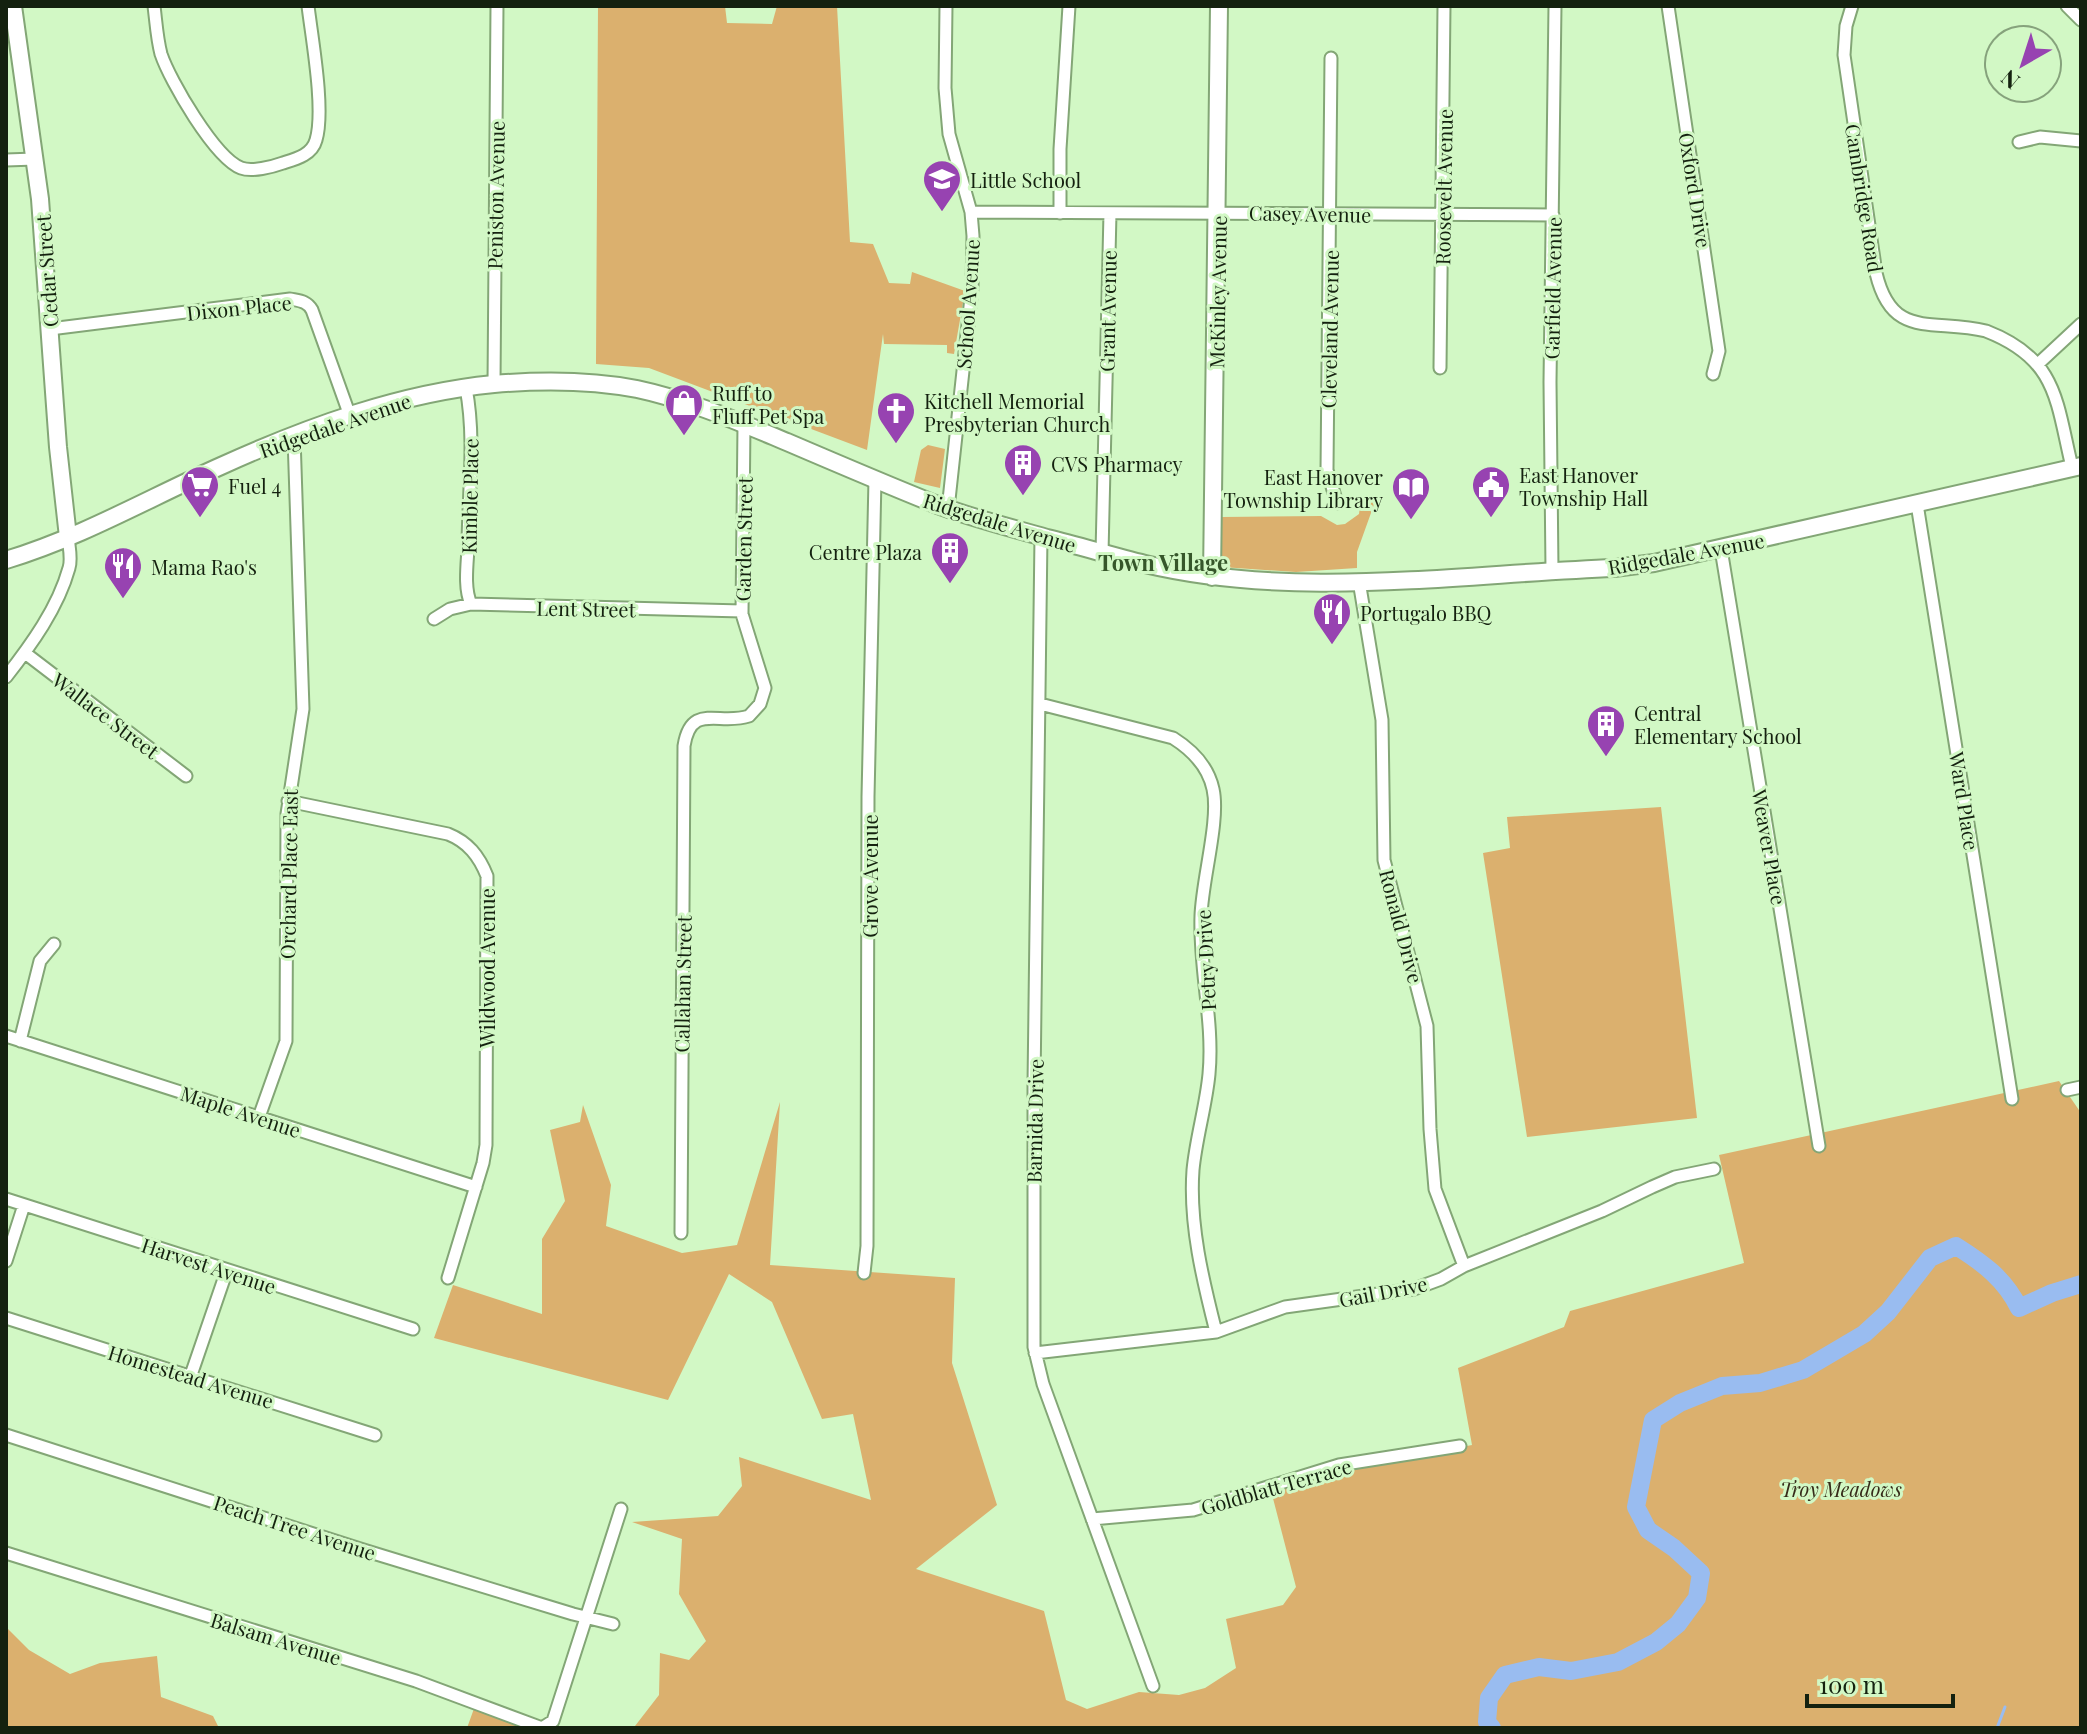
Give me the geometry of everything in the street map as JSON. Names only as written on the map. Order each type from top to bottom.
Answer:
[{"type":"main road","name":"Cedar Street","points":[[13,6],[35,159],[68,537]]},
{"type":"main road","name":"McKinley Avenue","points":[[1212,577],[1219,6]]},
{"type":"main road","name":"Ridgedale Avenue","points":[[6,560],[102,524],[222,465],[350,416],[425,395],[494,384],[555,381],[617,386],[667,397],[744,424],[948,509],[1041,536],[1212,577],[1270,583],[1614,568],[1654,563],[2076,466]]},
{"type":"street","points":[[154,6],[159,42],[167,67],[214,146],[228,160],[246,169],[276,166],[303,156],[316,142],[318,110],[308,6]]},
{"type":"street","name":"Peniston Avenue","points":[[494,384],[497,6]]},
{"type":"street","name":"School Avenue","points":[[946,6],[945,88],[949,134],[971,212],[972,288],[948,509]]},
{"type":"street","points":[[1060,213],[1061,125],[1069,6]]},
{"type":"street","name":"Roosevelt Avenue","points":[[1440,368],[1444,6]]},
{"type":"street","name":"Garfield Avenue","points":[[1552,570],[1550,382],[1555,6]]},
{"type":"street","name":"Oxford Drive","points":[[1668,6],[1719,351],[1713,374]]},
{"type":"street","name":"Cambridge Road","points":[[1852,6],[1846,26],[1844,55],[1876,273],[1884,302],[1895,313],[1911,321],[1979,330],[1998,336],[2038,364],[2052,385],[2076,466]]},
{"type":"street","points":[[2067,6],[2081,20]]},
{"type":"street","name":"Cleveland Avenue","points":[[1331,58],[1327,470],[1337,503]]},
{"type":"street","points":[[2019,142],[2040,137],[2081,141]]},
{"type":"street","points":[[6,160],[35,159]]},
{"type":"street","name":"Casey Avenue","points":[[971,212],[1553,215]]},
{"type":"street","name":"Grant Avenue","points":[[1102,553],[1110,213]]},
{"type":"street","name":"Dixon Place","points":[[50,329],[290,299],[303,301],[312,310],[350,416]]},
{"type":"street","points":[[2038,364],[2081,324]]},
{"type":"street","name":"Kimble Place","points":[[466,388],[470,407],[467,579],[471,604]]},
{"type":"street","name":"Garden Street","points":[[686,735],[692,723],[700,719],[742,718],[754,712],[762,701],[764,682],[742,611],[744,424]]},
{"type":"street","name":"Orchard Place East","points":[[259,1117],[286,1041],[288,801],[303,709],[294,437]]},
{"type":"street","name":"Grove Avenue","points":[[864,1273],[867,1246],[868,797],[875,479]]},
{"type":"street","name":"Ward Place","points":[[1917,504],[2012,1099]]},
{"type":"street","name":"Barnida Drive","points":[[1041,536],[1034,1084],[1035,1353],[1043,1384],[1153,1686]]},
{"type":"street","points":[[6,677],[25,653],[55,601],[70,566],[68,537]]},
{"type":"street","name":"Weaver Place","points":[[1721,549],[1819,1146]]},
{"type":"street","name":"Ronald Drive","points":[[1359,581],[1382,720],[1384,860],[1427,1026],[1435,1189],[1464,1266]]},
{"type":"street","name":"Lent Street","points":[[434,619],[450,609],[471,604],[742,611]]},
{"type":"street","name":"Wallace Street","points":[[25,653],[186,776]]},
{"type":"street","name":"Petry Drive","points":[[1040,704],[1173,738],[1202,765],[1213,789],[1214,816],[1201,917],[1209,1074],[1193,1181],[1197,1242],[1216,1332]]},
{"type":"street","name":"Callahan Street","points":[[681,1233],[686,735]]},
{"type":"street","name":"Wildwood Avenue","points":[[288,801],[448,834],[465,843],[482,864],[487,876],[486,1145],[448,1278]]},
{"type":"street","points":[[20,1041],[40,961],[54,944]]},
{"type":"street","name":"Maple Avenue","points":[[6,1036],[476,1187]]},
{"type":"street","points":[[2067,1090],[2081,1087]]},
{"type":"street","name":"Gail Drive","points":[[1035,1353],[1216,1332],[1285,1307],[1414,1289],[1663,1182],[1714,1169]]},
{"type":"street","name":"Harvest Avenue","points":[[6,1199],[413,1329]]},
{"type":"street","points":[[6,1261],[24,1205]]},
{"type":"street","points":[[191,1375],[227,1270]]},
{"type":"street","name":"Homestead Avenue","points":[[6,1318],[375,1435]]},
{"type":"street","name":"Peach Tree Avenue","points":[[6,1435],[613,1624]]},
{"type":"street","name":"Goldblatt Terrace","points":[[1092,1519],[1193,1510],[1339,1465],[1460,1446]]},
{"type":"street","points":[[544,1727],[553,1721],[621,1509]]},
{"type":"street","name":"Balsam Avenue","points":[[6,1553],[416,1681],[536,1727],[544,1727]]},
{"type":"green space","points":[[598,6],[725,6],[727,23],[772,24],[777,6],[837,6],[850,242],[873,244],[889,283],[910,284],[912,272],[965,291],[954,354],[947,353],[947,345],[884,344],[883,334],[867,450],[649,368],[596,364]]},
{"type":"green space","points":[[928,445],[945,449],[940,488],[914,482],[921,450]]},
{"type":"green space","points":[[1361,498],[1376,499],[1357,552],[1357,568],[1296,572],[1222,567],[1222,517],[1321,516],[1337,525],[1345,524],[1359,514]]},
{"type":"green space","points":[[1661,807],[1697,1118],[1527,1137],[1483,853],[1510,848],[1507,817]]},
{"type":"green space","name":"Troy Meadows","points":[[2059,1081],[2081,1113],[2081,1728],[631,1728],[659,1695],[660,1653],[689,1660],[706,1641],[679,1594],[682,1539],[632,1522],[718,1516],[742,1486],[739,1457],[871,1500],[853,1414],[822,1419],[772,1302],[729,1274],[668,1400],[434,1338],[453,1285],[542,1314],[542,1239],[565,1201],[550,1130],[580,1122],[583,1105],[611,1185],[606,1226],[682,1253],[737,1245],[780,1102],[770,1265],[955,1278],[952,1363],[997,1505],[916,1569],[1044,1611],[1066,1700],[1087,1709],[1139,1692],[1179,1695],[1205,1688],[1236,1668],[1226,1619],[1283,1605],[1296,1587],[1269,1483],[1472,1445],[1458,1368],[1564,1327],[1570,1311],[1744,1263],[1719,1155]]},
{"type":"green space","points":[[6,1627],[29,1650],[70,1674],[100,1663],[157,1656],[161,1697],[213,1716],[219,1728],[6,1728]]},
{"type":"green space","points":[[476,1703],[547,1728],[467,1728]]},
{"type":"waterway","points":[[1492,1728],[1487,1722],[1489,1698],[1505,1675],[1539,1667],[1571,1671],[1618,1662],[1656,1642],[1678,1624],[1697,1598],[1701,1573],[1674,1548],[1648,1530],[1636,1507],[1653,1420],[1680,1403],[1722,1386],[1760,1383],[1803,1370],[1864,1334],[1888,1312],[1930,1258],[1956,1246],[1992,1272],[2007,1288],[2019,1308],[2081,1284]]},
{"type":"waterway","points":[[1997,1728],[2005,1707]]},
{"type":"place","name":"Little School","points":[[942,213]]},
{"type":"place","name":"Ruff to Fluff Pet Spa","points":[[684,437]]},
{"type":"place","name":"Kitchell Memorial Presbyterian Church","points":[[896,445]]},
{"type":"place","name":"CVS Pharmacy","points":[[1023,497]]},
{"type":"place","name":"Fuel 4","points":[[200,519]]},
{"type":"place","name":"East Hanover Township Hall","points":[[1491,519]]},
{"type":"place","name":"East Hanover Township Library","points":[[1411,521]]},
{"type":"place","name":"Centre Plaza","points":[[950,585]]},
{"type":"place","name":"Mama Rao's","points":[[123,600]]},
{"type":"place","name":"Portugalo BBQ","points":[[1332,646]]},
{"type":"place","name":"Central Elementary School","points":[[1606,758]]},
{"type":"district","name":"Town Village","points":[[1163,562]]}]
